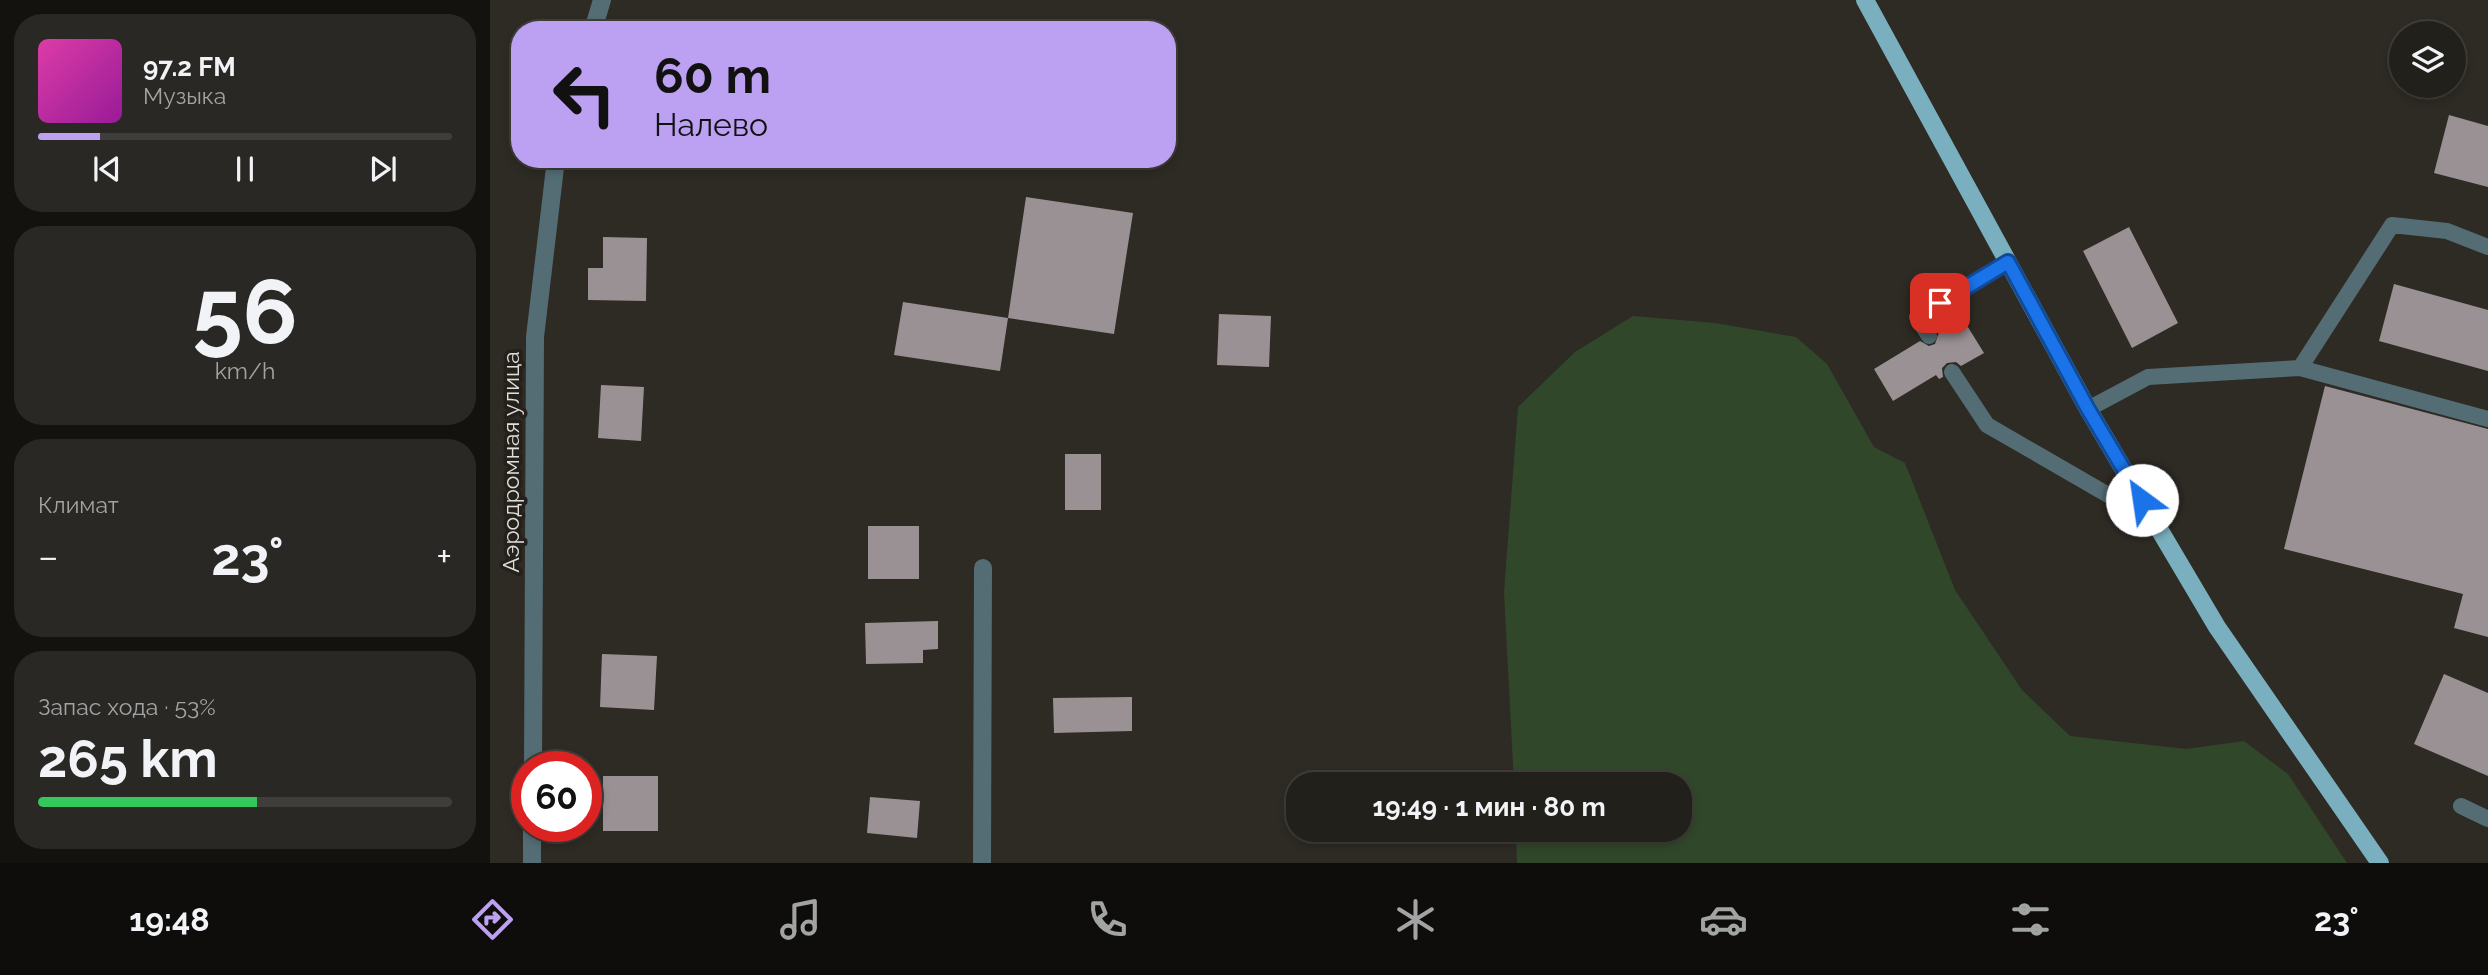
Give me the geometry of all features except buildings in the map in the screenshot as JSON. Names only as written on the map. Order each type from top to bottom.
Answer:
[{"type":"main road","points":[[1865,0],[2088,409],[2217,627],[2380,863]]},
{"type":"street","points":[[596,21],[602,0]]},
{"type":"street","name":"Аэродромная улица","points":[[533,751],[535,337],[555,168]]},
{"type":"street","points":[[982,863],[983,568]]},
{"type":"street","points":[[532,842],[532,863]]},
{"type":"lane","points":[[2300,368],[2392,225],[2447,231],[2488,247]]},
{"type":"lane","points":[[1929,335],[1917,317],[2008,262]]},
{"type":"lane","points":[[2088,409],[2148,377],[2300,368],[2488,419]]},
{"type":"lane","points":[[1952,372],[1987,425],[2155,522]]},
{"type":"lane","points":[[2461,806],[2488,819]]},
{"type":"green space","points":[[1633,316],[1715,323],[1796,337],[1827,364],[1874,447],[1905,463],[1955,590],[2022,690],[2070,736],[2186,749],[2244,741],[2288,774],[2347,863],[1517,863],[1516,842],[1692,842],[1692,772],[1513,772],[1504,592],[1518,407],[1575,352]]},
{"type":"route","points":[[1940,303],[2008,262],[2088,409],[2142,500]]}]
